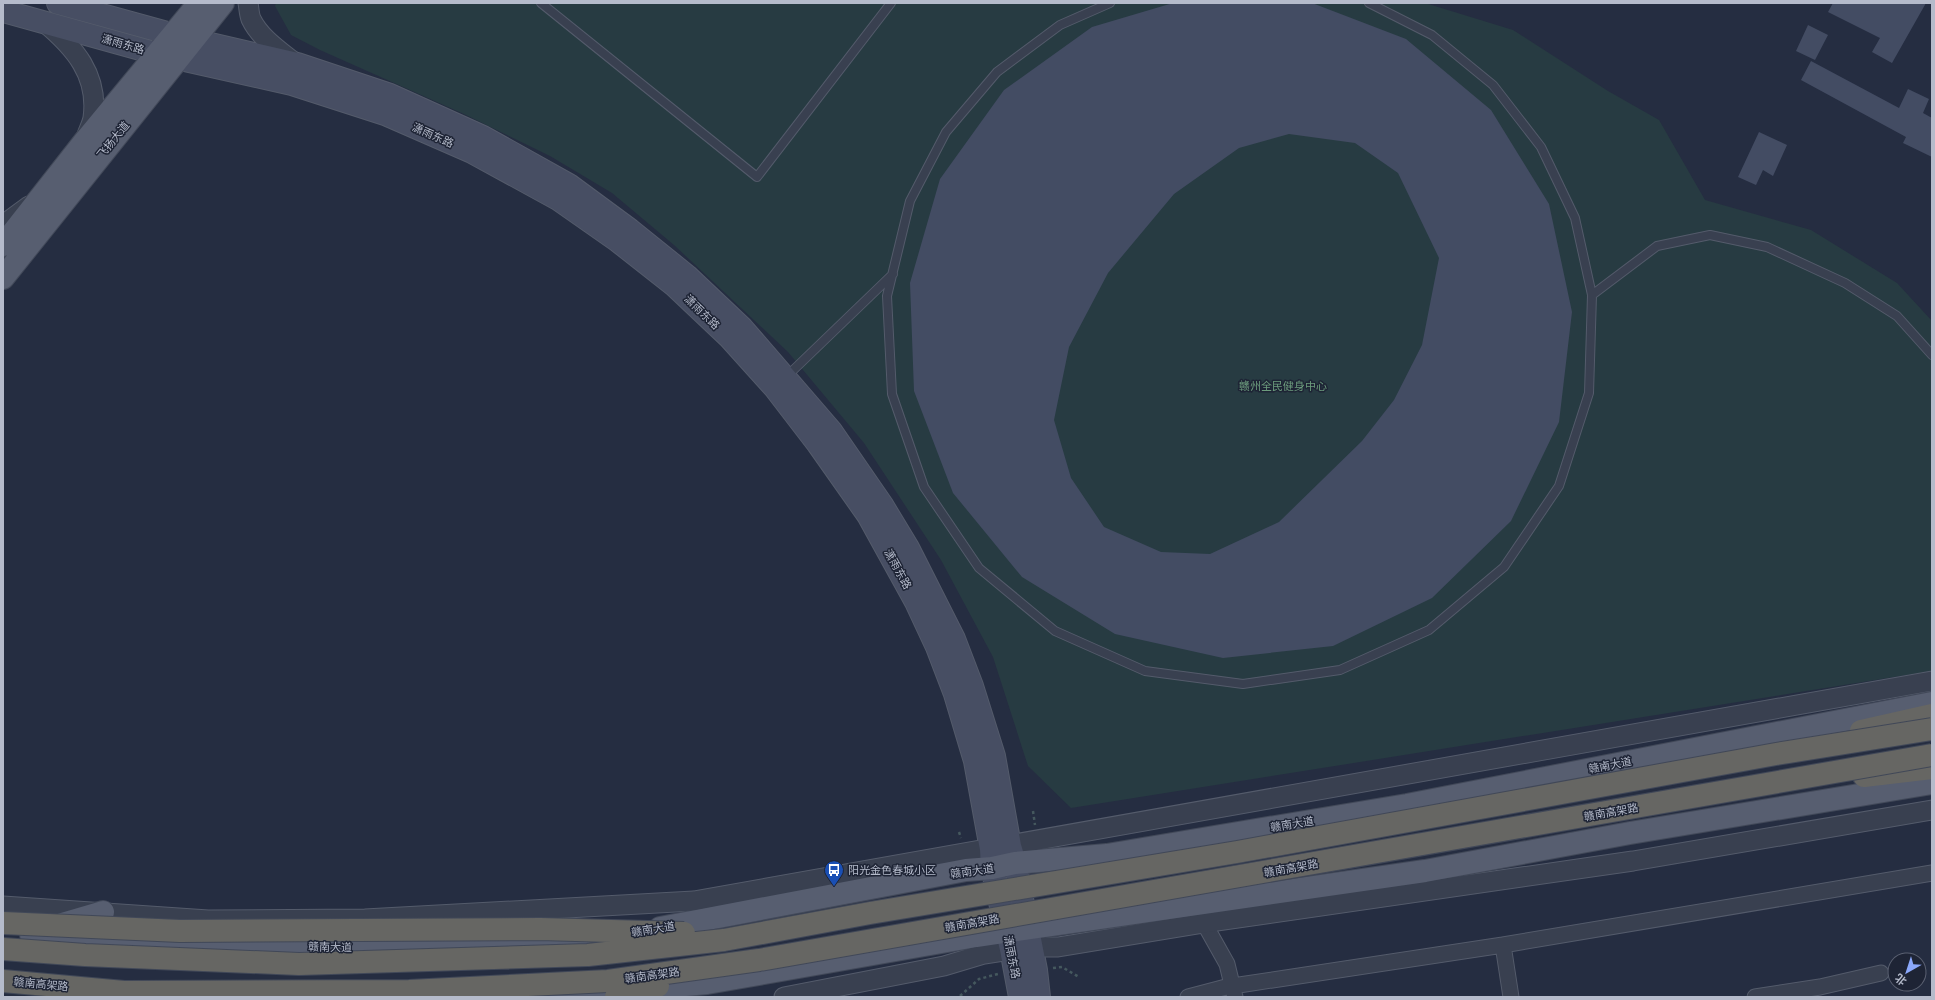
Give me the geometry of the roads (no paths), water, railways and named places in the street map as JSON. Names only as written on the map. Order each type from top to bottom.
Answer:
[{"type":"highway","points":[[1704,767],[1932,715]]},
{"type":"highway","points":[[3,949],[85,955],[299,964],[588,955],[724,940],[870,913],[1237,852],[1704,767],[1932,729]]},
{"type":"highway","name":"赣南高架路","points":[[3,981],[124,992],[409,991],[608,981],[759,960],[1932,755]]},
{"type":"highway","points":[[1706,795],[1932,768]]},
{"type":"highway","points":[[3,922],[180,931],[540,929],[753,934]]},
{"type":"highway","points":[[616,997],[759,960]]},
{"type":"main road","name":"潇雨东路","points":[[58,3],[183,38],[297,64],[390,95],[483,137],[569,185],[630,230],[687,276],[742,328],[831,431],[882,505],[908,548],[948,627],[972,686],[994,756],[1002,857]]},
{"type":"main road","name":"飞扬大道","points":[[3,278],[179,59],[183,38],[199,3]]},
{"type":"main road","name":"飞扬大道","points":[[3,245],[84,142],[158,54],[183,38],[224,3]]},
{"type":"main road","name":"潇雨东路","points":[[3,11],[158,54],[292,84],[385,114],[472,152],[558,199],[618,241],[674,285],[729,337],[775,388],[818,444],[868,515],[916,602],[937,647],[955,694],[1002,857],[1019,939],[1039,997]]},
{"type":"main road","name":"赣南大道","points":[[3,932],[208,946],[365,948],[581,941],[690,924],[966,870],[1002,857],[1107,855],[1407,805],[1932,703]]},
{"type":"main road","points":[[557,997],[707,983],[1019,939],[1425,871],[1630,832],[1932,783]]},
{"type":"main road","points":[[28,934],[104,912]]},
{"type":"main road","name":"潇雨东路","points":[[1019,939],[1020,997]]},
{"type":"street","points":[[248,3],[250,18],[260,33],[277,49],[297,64]]},
{"type":"street","points":[[43,21],[62,37],[89,73],[94,98],[93,119],[84,142]]},
{"type":"street","points":[[3,225],[41,198]]},
{"type":"street","points":[[3,906],[208,920],[365,919],[694,901],[964,852],[1002,857],[1932,681]]},
{"type":"street","points":[[784,997],[944,966],[984,954],[1019,939],[1058,947],[1204,923],[1634,861],[1932,810]]},
{"type":"street","points":[[1188,997],[1234,992],[1932,873]]},
{"type":"street","points":[[1204,923],[1227,964],[1234,992]]},
{"type":"street","points":[[1503,946],[1511,997]]},
{"type":"street","points":[[1755,997],[1820,987],[1881,973]]},
{"type":"street","points":[[1820,987],[1832,997]]},
{"type":"lane","points":[[541,3],[757,178],[891,3]]},
{"type":"lane","points":[[1110,3],[1060,26],[997,72],[946,132],[910,201],[888,296],[892,394],[924,487],[979,568],[1055,631],[1145,671],[1243,684],[1340,670],[1416,636],[1429,630],[1504,567],[1559,486],[1589,393],[1592,295],[1575,218],[1541,147],[1493,85],[1432,35],[1369,3]]},
{"type":"lane","points":[[1592,295],[1657,246],[1710,235],[1767,247],[1845,283],[1898,316],[1932,354]]},
{"type":"lane","points":[[785,378],[893,274]]},
{"type":"place","name":"阳光金色春城小区","points":[[834,887]]},
{"type":"park label","name":"赣州全民健身中心","points":[[1283,386]]}]
